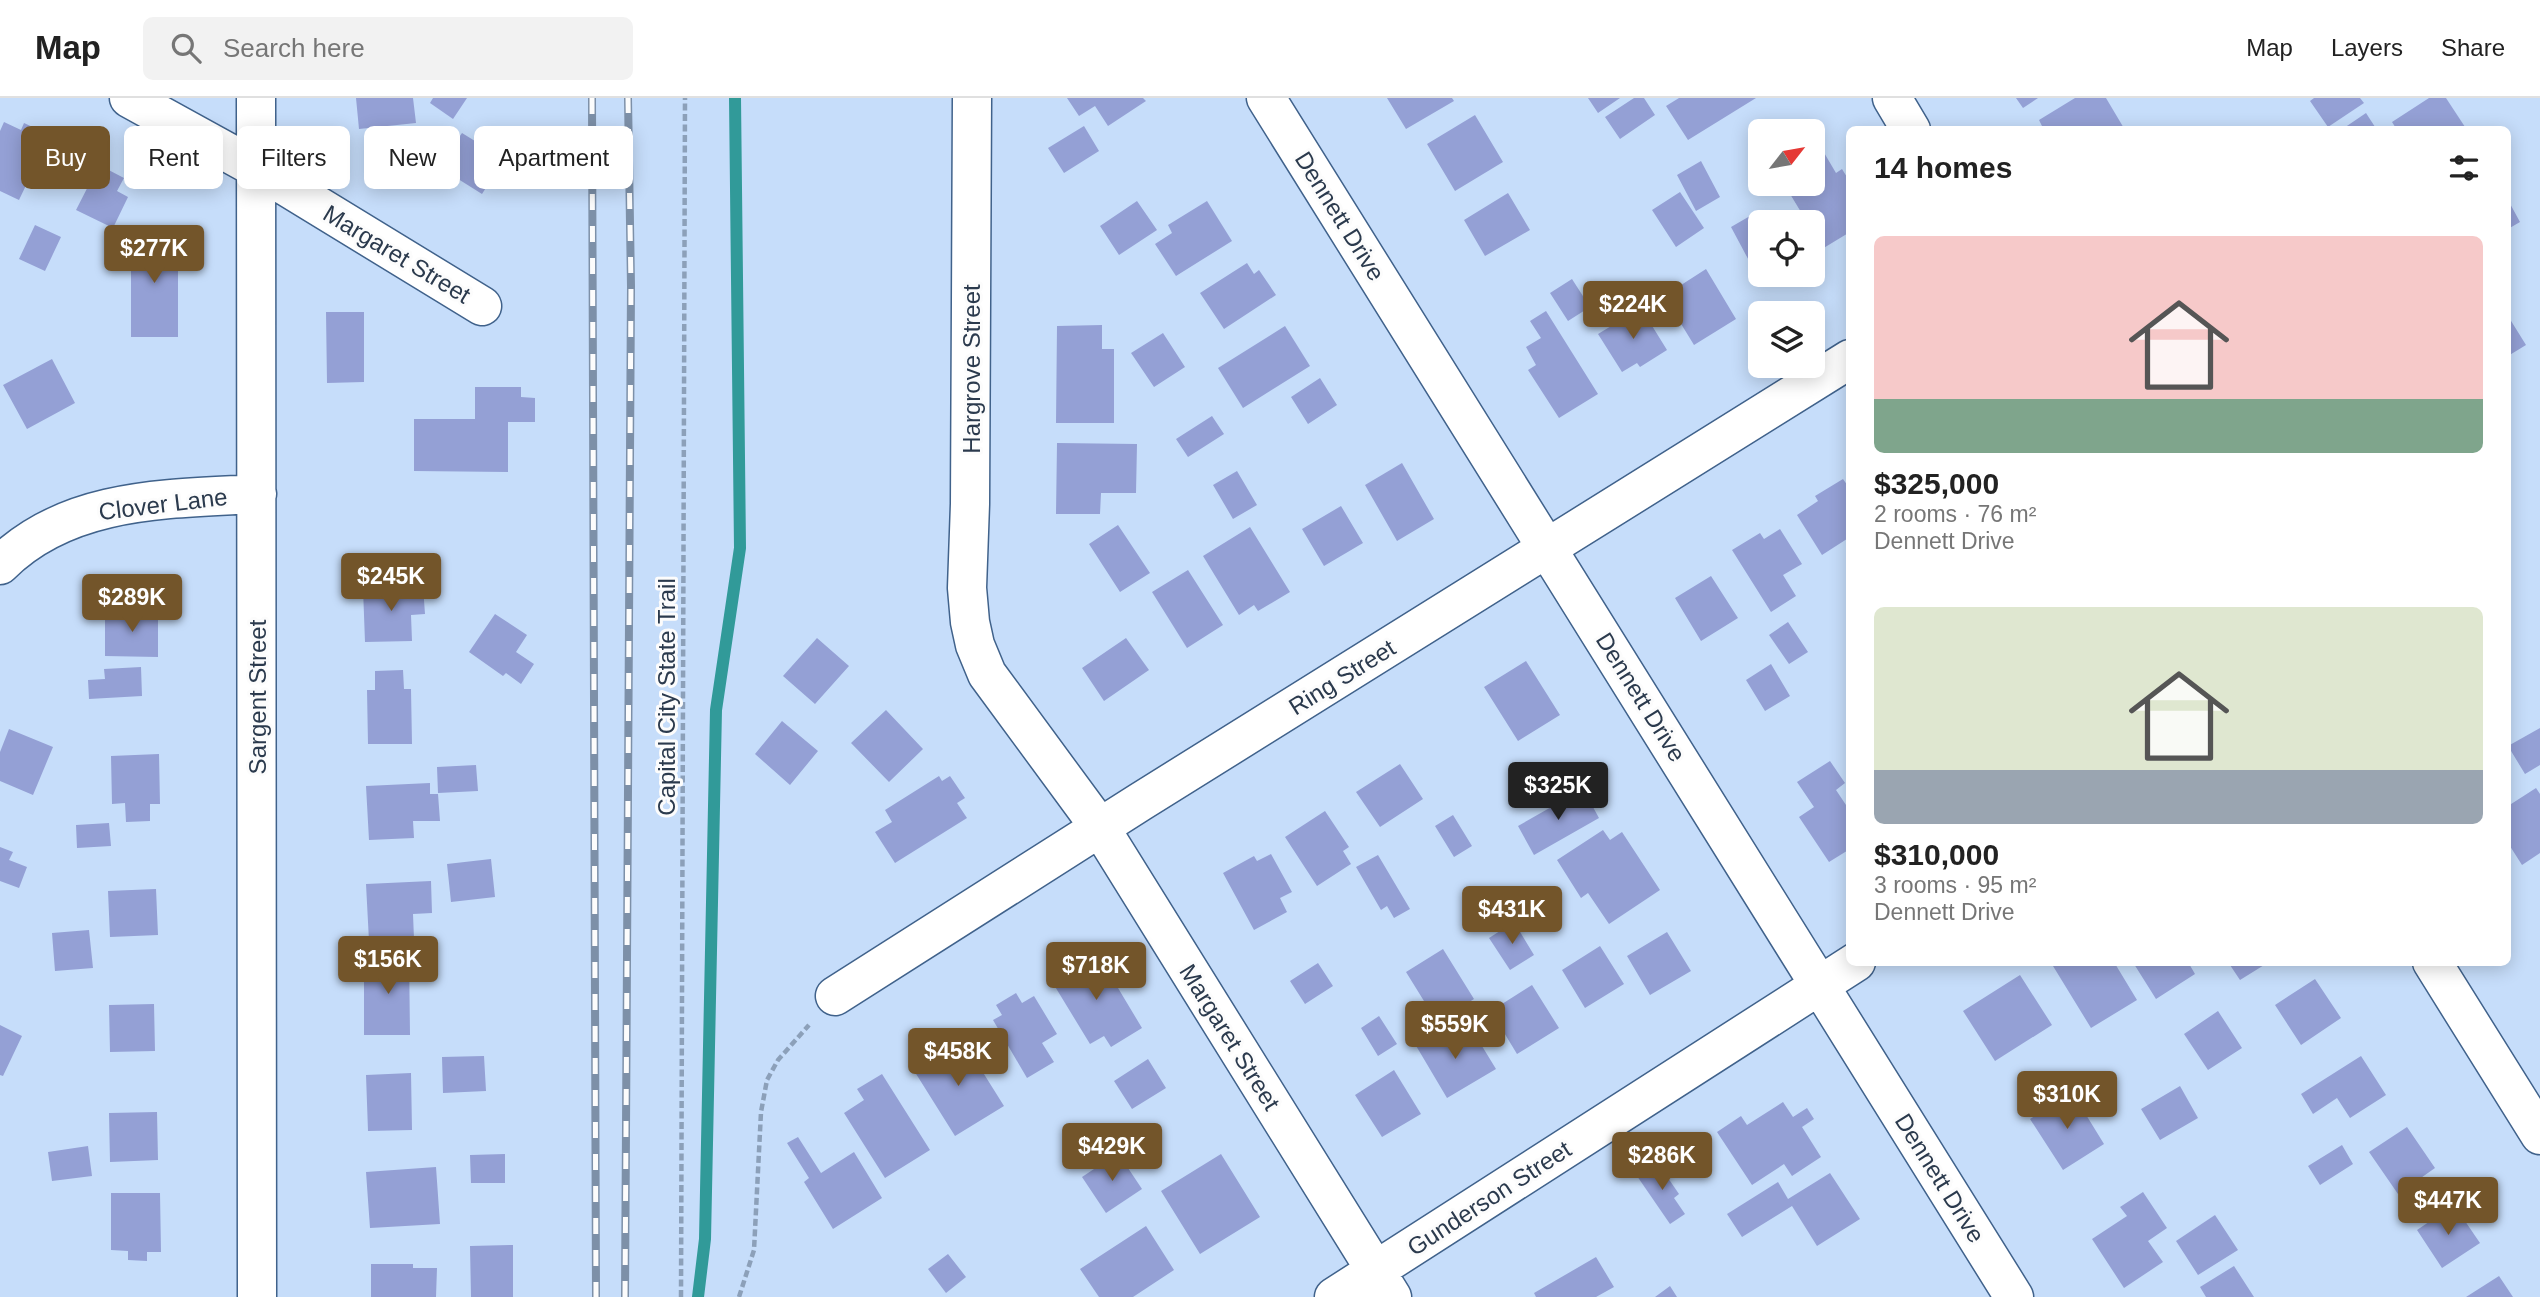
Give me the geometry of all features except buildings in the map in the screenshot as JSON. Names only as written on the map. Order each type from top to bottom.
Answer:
[{"type":"street","name":"Margaret Street","points":[[129,98],[237,157]]},
{"type":"street","name":"Sargent Street","points":[[256,98],[256,126]]},
{"type":"street","name":"Hargrove Street","points":[[972,98],[967,588],[974,640]]},
{"type":"street","name":"Dennett Drive","points":[[1266,98],[1796,943],[1820,986],[2014,1297]]},
{"type":"street","points":[[1892,98],[1909,126]]},
{"type":"street","name":"Sargent Street","points":[[256,189],[257,1297]]},
{"type":"street","name":"Margaret Street","points":[[292,189],[482,306]]},
{"type":"street","name":"Ring Street","points":[[835,996],[1140,802],[1846,362]]},
{"type":"street","name":"Clover Lane","points":[[0,565],[17,548],[34,537],[87,513],[147,501],[257,494]]},
{"type":"street","name":"Margaret Street","points":[[974,640],[987,674],[1101,829],[1384,1284]]},
{"type":"street","name":"Gunderson Street","points":[[1334,1297],[1384,1284],[1851,966]]},
{"type":"street","points":[[2434,966],[2540,1135]]},
{"type":"path","name":"Capital City State Trail","points":[[681,1297],[685,98]]},
{"type":"path","points":[[739,1297],[754,1250],[761,1112],[767,1080],[778,1060],[835,996]]},
{"type":"waterway","points":[[698,1297],[705,1239],[716,710],[740,548],[735,98]]},
{"type":"railway","points":[[592,98],[596,1297]]},
{"type":"railway","points":[[625,1297],[631,286],[628,98]]}]
